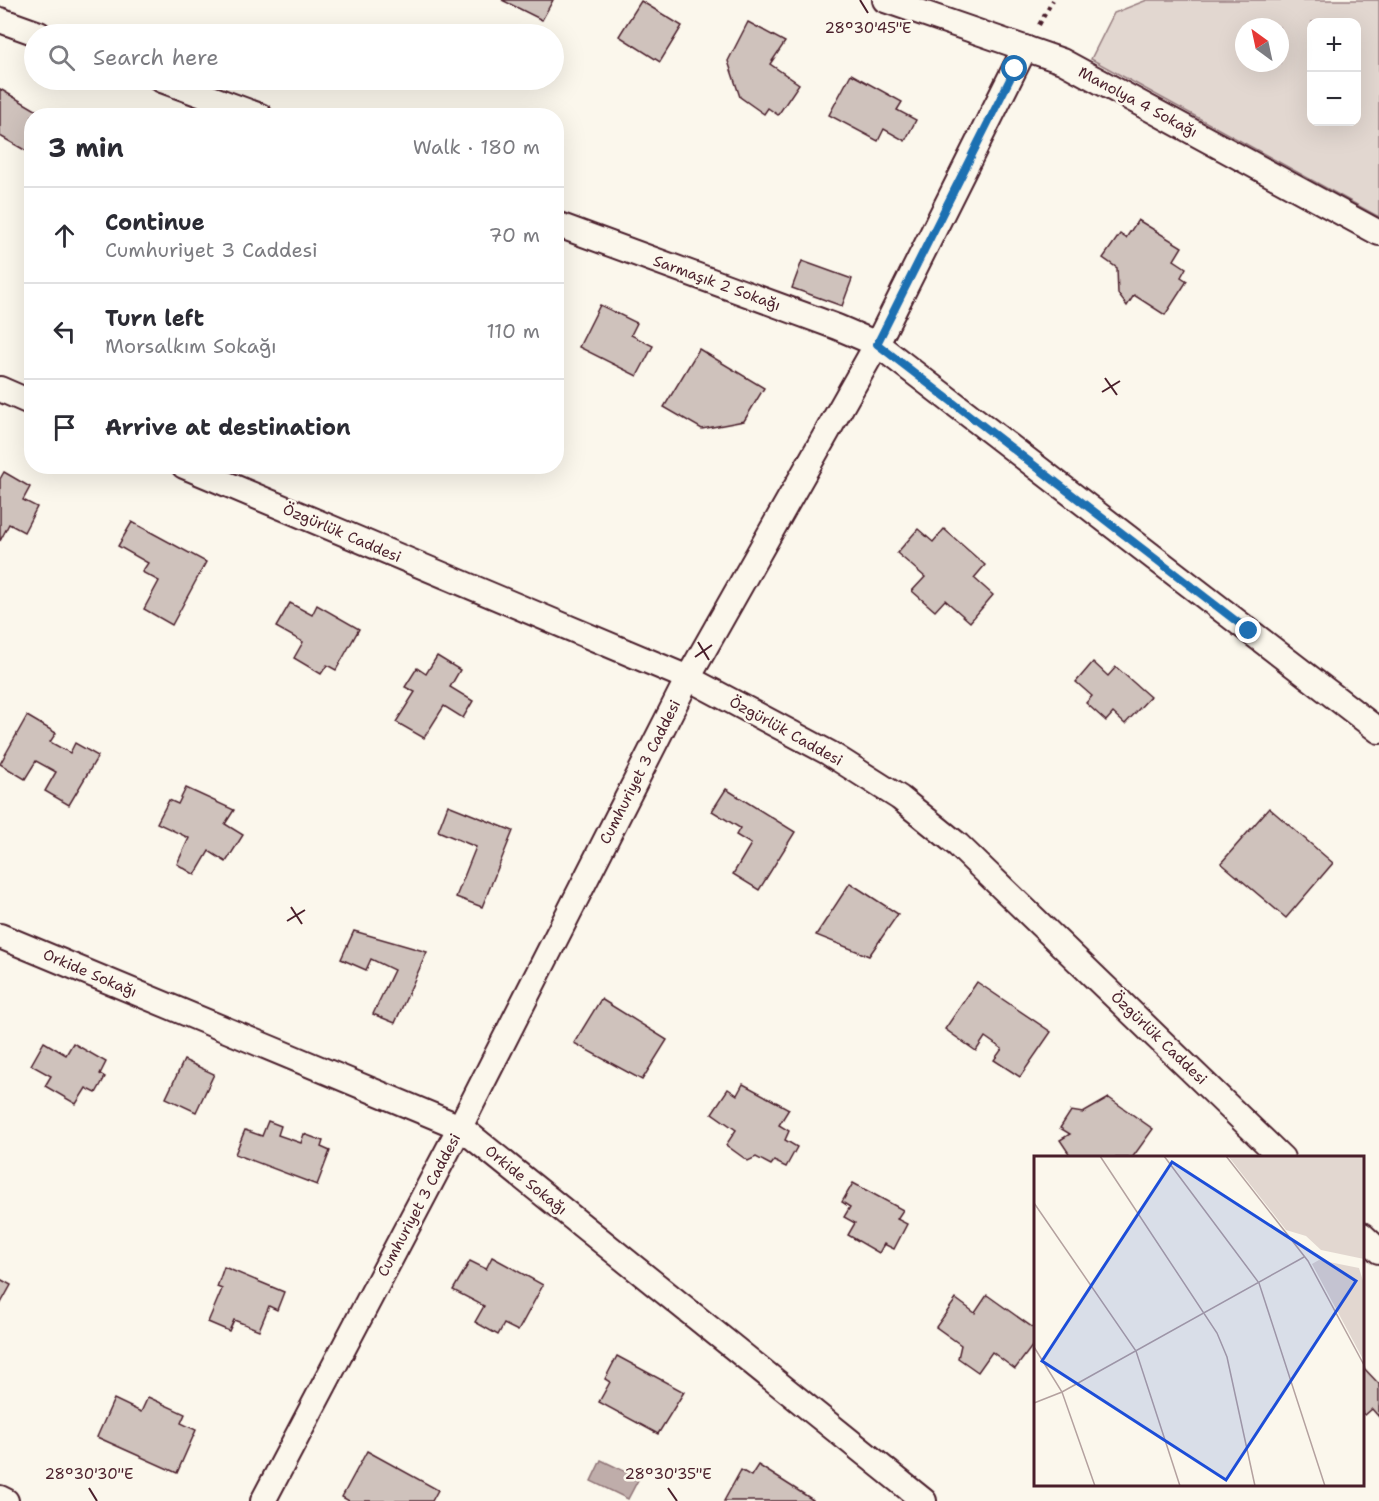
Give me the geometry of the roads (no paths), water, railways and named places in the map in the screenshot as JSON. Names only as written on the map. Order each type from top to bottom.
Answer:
[{"type":"street","name":"Manolya 4 Sokağı","points":[[885,0],[1062,61],[1379,232]]},
{"type":"street","points":[[0,20],[24,29]]},
{"type":"street","name":"Cumhuriyet 3 Caddesi","points":[[263,1501],[460,1127],[688,678],[877,344],[1025,48]]},
{"type":"street","points":[[189,90],[238,108]]},
{"type":"street","name":"Sarmaşık 2 Sokağı","points":[[564,227],[837,327],[877,344],[1379,731]]},
{"type":"street","points":[[0,389],[24,399]]},
{"type":"street","name":"Özgürlük Caddesi","points":[[203,474],[688,678],[829,753],[900,798],[958,845],[1280,1156]]},
{"type":"street","name":"Orkide Sokağı","points":[[0,936],[460,1127],[924,1501]]},
{"type":"street","points":[[1364,1237],[1379,1251]]},
{"type":"street","points":[[0,1498],[6,1501]]}]
